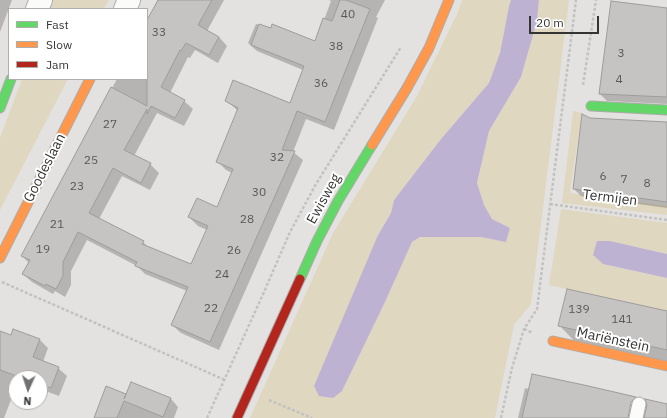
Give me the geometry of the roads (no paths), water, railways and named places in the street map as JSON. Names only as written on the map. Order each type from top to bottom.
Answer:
[{"type":"street","name":"Ewisweg","points":[[237,418],[338,200],[407,88],[428,48],[449,0]]},
{"type":"street","points":[[0,108],[11,80]]},
{"type":"street","name":"Goodeslaan","points":[[0,258],[89,80]]},
{"type":"street","points":[[591,106],[667,110]]},
{"type":"street","name":"Mariënstein","points":[[553,341],[667,366]]},
{"type":"lane","points":[[636,418],[638,404]]}]
